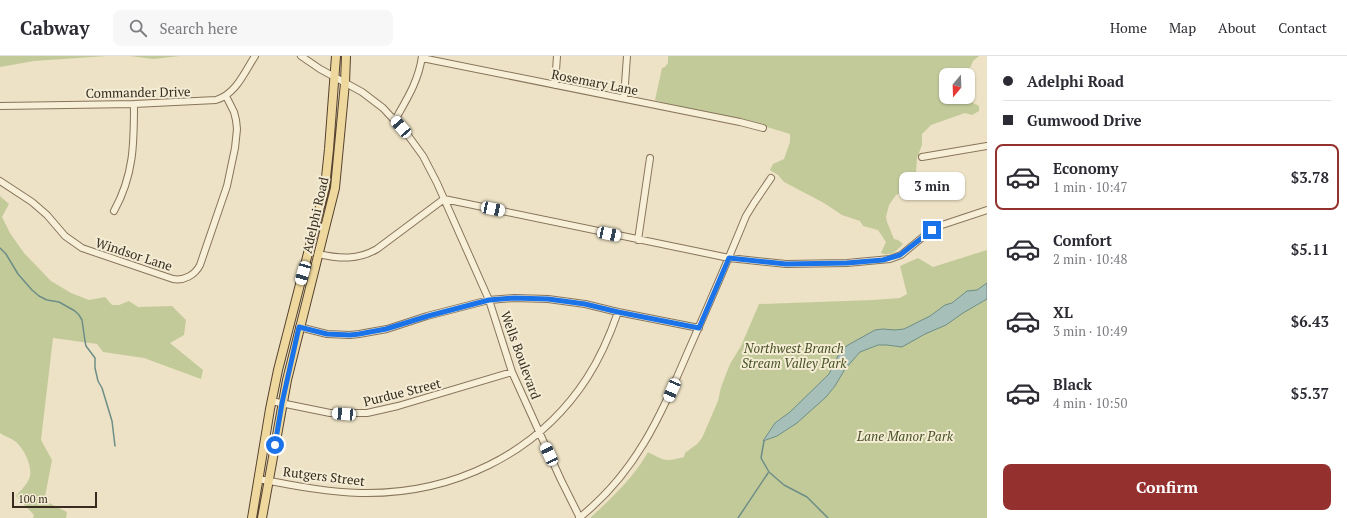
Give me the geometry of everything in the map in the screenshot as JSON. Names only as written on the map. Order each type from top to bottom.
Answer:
[{"type":"main road","name":"Adelphi Road","points":[[252,518],[271,401],[283,348],[325,187],[336,56]]},
{"type":"main road","name":"Adelphi Road","points":[[262,518],[282,403],[299,327],[328,220],[336,180],[346,56]]},
{"type":"street","points":[[226,96],[234,89],[255,56]]},
{"type":"street","name":"Wells Boulevard","points":[[301,56],[334,78],[362,92],[374,100],[407,134],[430,168],[489,300],[512,372],[539,433],[580,518]]},
{"type":"street","points":[[554,85],[557,56]]},
{"type":"street","points":[[624,98],[627,56]]},
{"type":"street","points":[[395,120],[406,103],[413,88],[422,57]]},
{"type":"street","name":"Rosemary Lane","points":[[422,57],[763,128]]},
{"type":"street","name":"Commander Drive","points":[[0,106],[210,101],[226,96]]},
{"type":"street","name":"Windsor Lane","points":[[0,181],[32,202],[65,236],[82,248],[168,277],[178,279],[185,278],[194,273],[200,265],[232,167],[237,129],[234,112],[226,96]]},
{"type":"street","points":[[114,211],[123,194],[130,172],[134,104]]},
{"type":"street","points":[[922,157],[987,146]]},
{"type":"street","points":[[638,240],[650,158]]},
{"type":"street","points":[[580,518],[597,504],[618,481],[640,450],[658,420],[750,209],[771,178]]},
{"type":"street","points":[[318,254],[349,258],[369,254],[444,199],[729,258],[786,264],[847,263],[890,259],[900,255],[939,226],[987,210]]},
{"type":"street","points":[[299,327],[327,334],[350,335],[368,333],[489,300],[502,298],[548,299],[585,304],[699,328]]},
{"type":"street","name":"Rutgers Street","points":[[258,479],[313,489],[346,493],[376,493],[427,487],[456,479],[496,462],[539,433],[566,407],[588,377],[604,346],[618,312]]},
{"type":"street","name":"Purdue Street","points":[[271,401],[330,413],[367,413],[412,402],[512,372]]},
{"type":"green space","points":[[0,56],[107,56],[34,61],[0,67]]},
{"type":"green space","points":[[130,56],[180,56],[153,59]]},
{"type":"green space","points":[[668,56],[979,56],[973,61],[970,68],[939,68],[939,104],[975,104],[979,106],[979,111],[972,115],[965,113],[931,125],[922,134],[922,145],[917,158],[915,187],[896,195],[889,205],[886,217],[894,239],[903,244],[893,253],[885,254],[881,253],[886,242],[878,230],[863,226],[860,221],[842,215],[824,203],[784,182],[778,175],[770,170],[773,164],[784,159],[790,142],[790,134],[750,122],[677,107],[655,100],[662,68],[668,63]]},
{"type":"green space","points":[[0,196],[9,204],[2,217],[10,233],[24,253],[51,281],[71,293],[89,300],[105,297],[112,305],[119,305],[129,301],[138,307],[172,306],[186,320],[184,335],[170,343],[203,370],[201,379],[144,358],[103,352],[97,344],[53,338],[41,440],[52,460],[45,497],[49,503],[67,512],[66,518],[33,518],[34,515],[16,496],[26,484],[30,476],[30,467],[27,458],[22,449],[13,439],[0,433]]},
{"type":"green space","points":[[987,250],[987,518],[590,518],[629,479],[648,452],[665,460],[673,460],[684,457],[685,453],[702,438],[718,401],[721,387],[730,364],[741,346],[759,304],[900,298],[907,294],[900,266],[918,258],[933,267]]},
{"type":"water","points":[[987,283],[987,299],[946,325],[925,334],[902,347],[878,345],[860,352],[845,369],[835,386],[826,397],[797,423],[777,436],[763,441],[775,423],[790,412],[829,374],[841,350],[848,345],[875,330],[904,329],[930,316],[945,305],[952,303],[967,291],[977,290]]},
{"type":"waterway","points":[[0,248],[6,254],[18,274],[32,290],[47,300],[59,302],[75,311],[82,320],[86,346],[95,358],[95,368],[98,381],[102,388],[112,421],[115,446]]},
{"type":"waterway","points":[[764,441],[761,458],[769,472],[784,485],[807,497],[828,518]]},
{"type":"waterway","points":[[738,518],[768,473]]},
{"type":"route","points":[[275,445],[282,403],[299,327],[327,334],[359,334],[386,329],[489,300],[502,298],[530,298],[585,304],[699,328],[729,258],[786,264],[869,262],[890,259],[900,255],[932,230]]},
{"type":"park label","name":"Northwest Branch Stream Valley Park","points":[[794,356]]},
{"type":"park label","name":"Lane Manor Park","points":[[905,436]]}]
